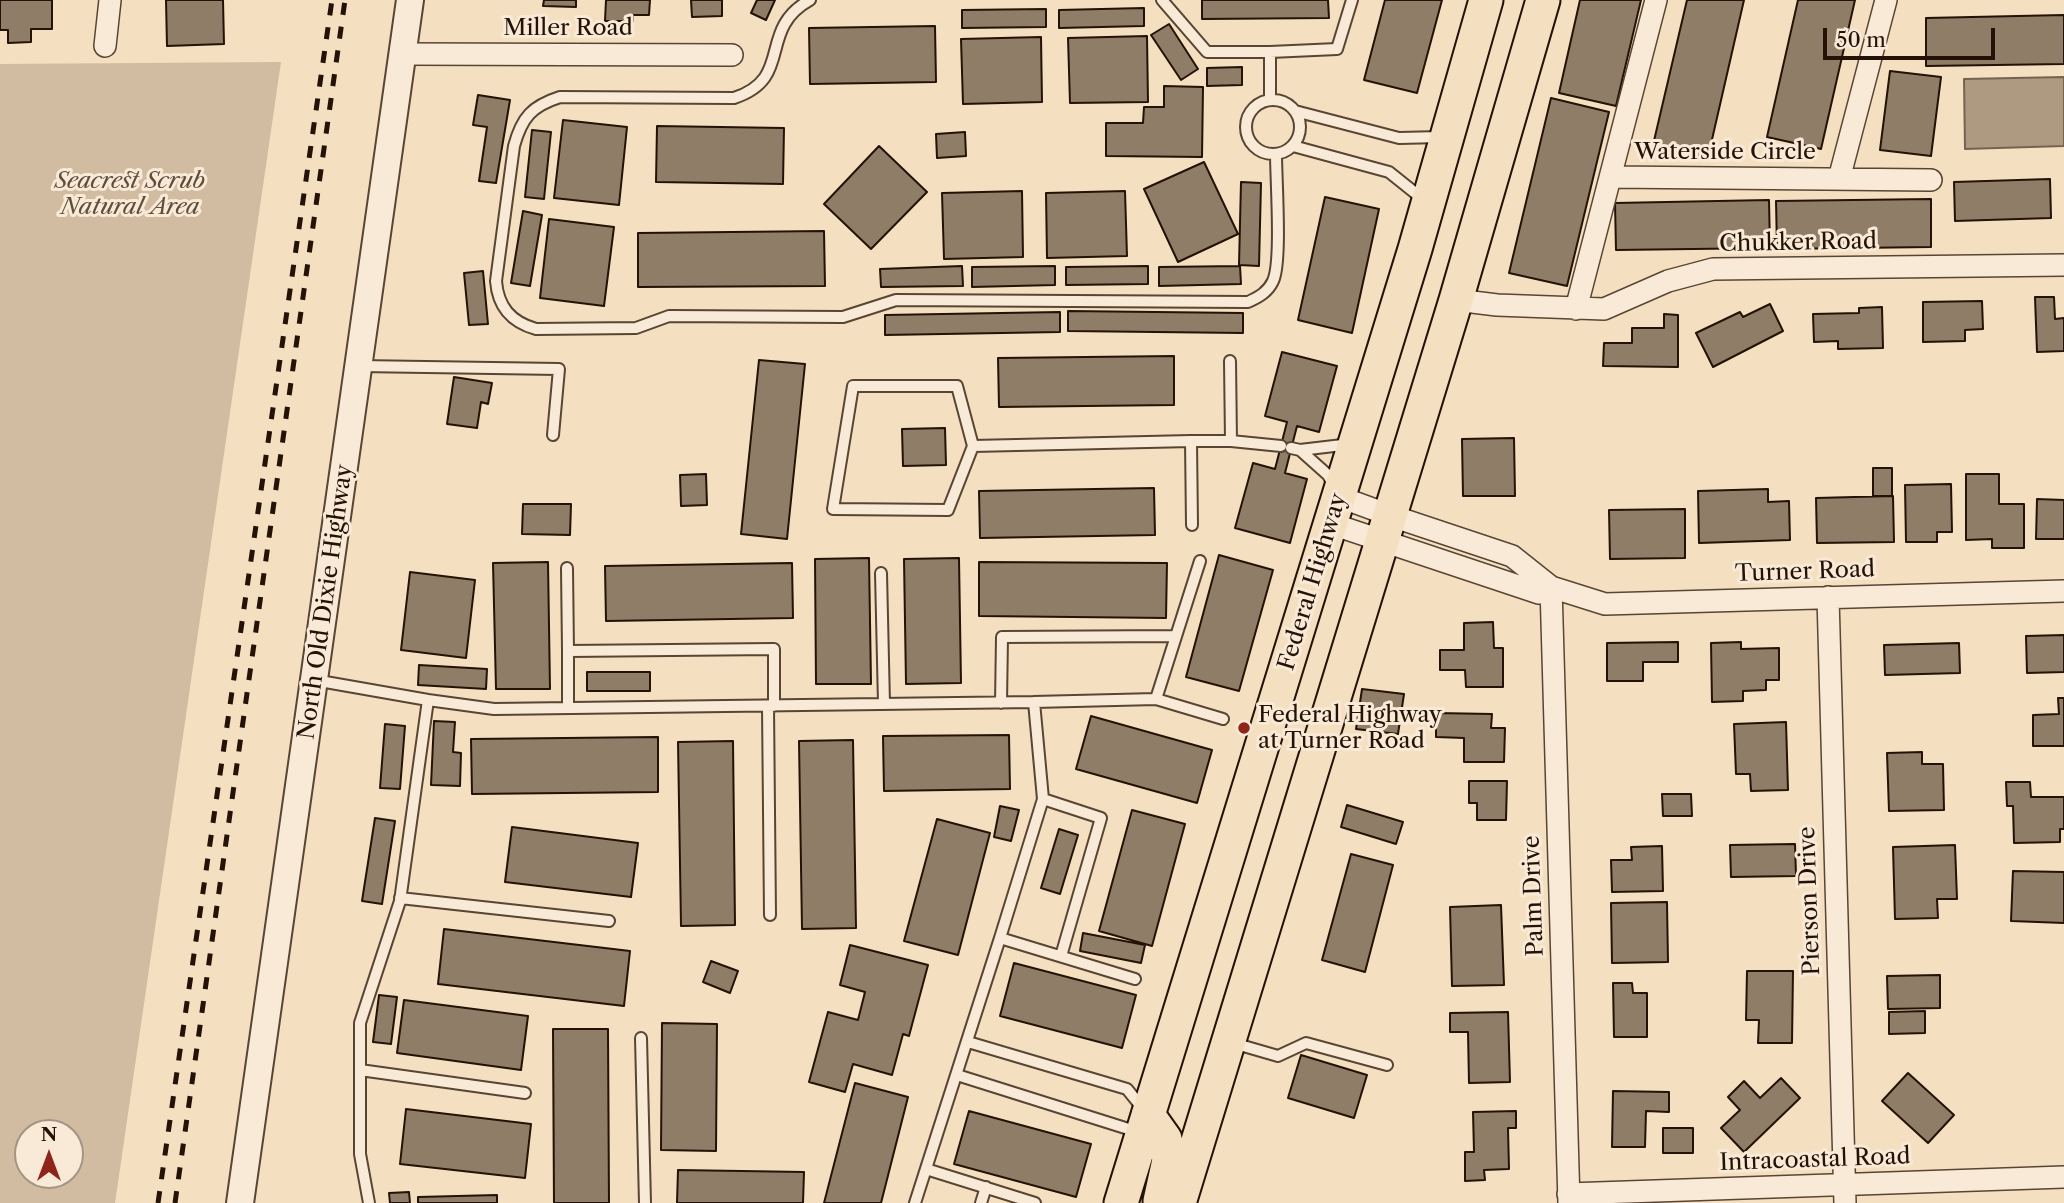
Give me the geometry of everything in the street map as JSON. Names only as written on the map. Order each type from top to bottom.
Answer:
[{"type":"main road","name":"Federal Highway","points":[[1121,1203],[1336,510],[1448,137],[1486,0]]},
{"type":"main road","points":[[1179,1203],[1456,300],[1543,0]]},
{"type":"main road","points":[[1145,1124],[1165,1139],[1169,1160],[1160,1203]]},
{"type":"street","points":[[105,46],[110,0]]},
{"type":"street","name":"North Old Dixie Highway","points":[[240,1203],[410,0]]},
{"type":"street","name":"Waterside Circle","points":[[1576,309],[1656,0]]},
{"type":"street","name":"Waterside Circle","points":[[1839,179],[1886,0]]},
{"type":"street","name":"Miller Road","points":[[404,54],[732,55]]},
{"type":"street","name":"Waterside Circle","points":[[1611,177],[1931,180]]},
{"type":"street","name":"Chukker Road","points":[[1456,300],[1496,305],[1604,309],[1668,281],[1713,269],[2064,265]]},
{"type":"street","name":"Turner Road","points":[[1336,510],[1539,593],[1551,587],[1605,604],[2064,591]]},
{"type":"street","name":"Palm Drive","points":[[1551,587],[1569,1198]]},
{"type":"street","name":"Pierson Drive","points":[[1828,597],[1845,1194]]},
{"type":"street","name":"Intracoastal Road","points":[[1569,1198],[1845,1194],[2064,1177]]},
{"type":"lane","points":[[810,0],[798,6],[785,21],[776,39],[769,72],[761,85],[748,93],[734,98],[560,97],[543,103],[529,113],[519,128],[514,146],[496,281],[497,295],[512,318],[536,329],[636,328],[669,316],[843,317],[896,300],[1248,302],[1268,290],[1276,269],[1276,154]]},
{"type":"lane","points":[[1162,0],[1207,52],[1336,49],[1352,0]]},
{"type":"lane","points":[[1270,52],[1270,100]]},
{"type":"lane","points":[[1293,146],[1300,129],[1299,119],[1288,104],[1270,100],[1253,108],[1247,117],[1247,135],[1258,150],[1276,154],[1293,146],[1389,172],[1428,204]]},
{"type":"lane","points":[[1295,111],[1399,138],[1448,137]]},
{"type":"lane","points":[[1230,361],[1231,441]]},
{"type":"lane","points":[[359,366],[559,369],[553,435]]},
{"type":"lane","points":[[853,386],[957,386],[973,446],[948,510],[833,509],[853,386]]},
{"type":"lane","points":[[973,446],[1191,441],[1231,441],[1291,448],[1356,444]]},
{"type":"lane","points":[[1191,441],[1192,525]]},
{"type":"lane","points":[[1291,448],[1328,475],[1336,510]]},
{"type":"lane","points":[[1156,699],[1200,561]]},
{"type":"lane","points":[[567,568],[568,708]]},
{"type":"lane","points":[[881,573],[884,704]]},
{"type":"lane","points":[[1001,703],[1002,637],[1176,636]]},
{"type":"lane","points":[[568,651],[774,649],[771,706],[770,915]]},
{"type":"lane","points":[[314,680],[494,709],[1156,699],[1223,719]]},
{"type":"lane","points":[[369,1203],[360,1154],[360,1023],[400,898],[428,700]]},
{"type":"lane","points":[[915,1203],[1043,799],[1034,702]]},
{"type":"lane","points":[[1043,799],[1101,818],[1061,956]]},
{"type":"lane","points":[[400,898],[609,921]]},
{"type":"lane","points":[[1000,938],[1135,979]]},
{"type":"lane","points":[[641,1038],[645,1203]]},
{"type":"lane","points":[[968,1042],[1127,1089],[1145,1124]]},
{"type":"lane","points":[[1228,1042],[1278,1056],[1307,1043],[1387,1065]]},
{"type":"lane","points":[[360,1070],[525,1093]]},
{"type":"lane","points":[[957,1074],[1145,1124]]},
{"type":"lane","points":[[926,1169],[1035,1203]]},
{"type":"lane","points":[[981,1203],[986,1187]]},
{"type":"green space","name":"Seacrest Scrub Natural Area","points":[[281,62],[115,1203],[0,1203],[0,64]]},
{"type":"shaded area","points":[[2064,77],[2064,146],[1965,149],[1964,79]]},
{"type":"building","points":[[0,0],[52,0],[52,29],[31,29],[31,42],[8,43],[8,30],[0,30]]},
{"type":"building","points":[[166,0],[223,0],[224,44],[167,46]]},
{"type":"building","points":[[544,0],[576,0],[576,7],[543,6]]},
{"type":"building","points":[[606,0],[650,0],[649,15],[633,15],[633,21],[605,21]]},
{"type":"building","points":[[691,0],[722,0],[722,16],[692,17]]},
{"type":"building","points":[[757,0],[775,0],[766,20],[751,13]]},
{"type":"building","points":[[1202,0],[1328,0],[1329,18],[1202,19]]},
{"type":"building","points":[[1385,0],[1442,0],[1417,93],[1364,80]]},
{"type":"building","points":[[1580,0],[1641,0],[1616,106],[1559,93]]},
{"type":"building","points":[[1687,0],[1744,0],[1708,157],[1653,145]]},
{"type":"building","points":[[1798,0],[1855,0],[1821,149],[1767,137]]},
{"type":"building","points":[[1144,8],[1144,26],[1059,28],[1059,10]]},
{"type":"building","points":[[1046,9],[1046,27],[962,28],[962,10]]},
{"type":"building","points":[[2064,15],[2064,64],[1926,66],[1926,18]]},
{"type":"building","points":[[1169,24],[1198,69],[1181,80],[1151,35]]},
{"type":"building","points":[[935,26],[936,82],[810,84],[809,28]]},
{"type":"building","points":[[1147,36],[1148,102],[1070,103],[1068,38]]},
{"type":"building","points":[[1041,37],[1042,102],[963,104],[961,39]]},
{"type":"building","points":[[1242,67],[1242,85],[1207,86],[1207,68]]},
{"type":"building","points":[[1890,71],[1941,77],[1931,156],[1880,150]]},
{"type":"building","points":[[1164,86],[1203,87],[1202,157],[1106,156],[1106,123],[1143,123],[1144,107],[1164,107]]},
{"type":"building","points":[[478,95],[510,100],[496,183],[479,181],[487,127],[473,125]]},
{"type":"building","points":[[1551,98],[1609,112],[1567,286],[1509,273]]},
{"type":"building","points":[[563,120],[627,127],[619,205],[554,198]]},
{"type":"building","points":[[657,126],[784,128],[783,184],[656,182]]},
{"type":"building","points":[[532,130],[551,132],[544,199],[525,197]]},
{"type":"building","points":[[965,132],[966,156],[937,158],[936,134]]},
{"type":"building","points":[[879,146],[927,192],[871,249],[824,204]]},
{"type":"building","points":[[1204,162],[1238,234],[1178,262],[1144,189]]},
{"type":"building","points":[[2050,179],[2051,218],[1955,221],[1954,182]]},
{"type":"building","points":[[1241,182],[1261,183],[1259,266],[1239,265]]},
{"type":"building","points":[[1022,191],[1023,257],[944,259],[942,193]]},
{"type":"building","points":[[1125,191],[1127,256],[1047,258],[1046,193]]},
{"type":"building","points":[[1325,197],[1379,209],[1352,333],[1298,320]]},
{"type":"building","points":[[1931,199],[1931,247],[1777,249],[1776,201]]},
{"type":"building","points":[[1769,200],[1770,248],[1616,250],[1615,203]]},
{"type":"building","points":[[523,211],[542,215],[530,286],[511,283]]},
{"type":"building","points":[[549,219],[614,227],[604,306],[540,298]]},
{"type":"building","points":[[824,231],[825,286],[638,287],[638,233]]},
{"type":"building","points":[[962,266],[963,286],[881,287],[880,269]]},
{"type":"building","points":[[1055,266],[1055,285],[972,287],[972,267]]},
{"type":"building","points":[[1148,266],[1148,284],[1066,285],[1066,267]]},
{"type":"building","points":[[1240,266],[1241,284],[1159,286],[1159,267]]},
{"type":"building","points":[[483,271],[488,324],[469,325],[464,273]]},
{"type":"building","points":[[2035,297],[2054,297],[2055,319],[2064,318],[2064,351],[2037,352]]},
{"type":"building","points":[[1982,301],[1983,329],[1965,330],[1965,341],[1923,342],[1923,302]]},
{"type":"building","points":[[1770,304],[1783,331],[1713,367],[1696,333],[1740,312],[1743,317]]},
{"type":"building","points":[[1882,307],[1883,348],[1838,349],[1838,341],[1814,342],[1813,314],[1859,313],[1859,308]]},
{"type":"building","points":[[1068,311],[1243,313],[1243,333],[1068,331]]},
{"type":"building","points":[[1060,312],[1060,332],[885,335],[885,315]]},
{"type":"building","points":[[1664,314],[1678,315],[1678,367],[1603,366],[1604,343],[1632,343],[1632,328],[1664,328]]},
{"type":"building","points":[[1282,352],[1337,366],[1319,432],[1297,426],[1285,473],[1307,479],[1290,543],[1235,528],[1253,463],[1275,469],[1287,422],[1265,416]]},
{"type":"building","points":[[1174,356],[1174,405],[999,407],[998,358]]},
{"type":"building","points":[[759,360],[805,364],[787,539],[741,534]]},
{"type":"building","points":[[454,377],[492,383],[488,404],[481,402],[477,428],[447,424]]},
{"type":"building","points":[[945,428],[946,465],[903,466],[902,429]]},
{"type":"building","points":[[1514,438],[1515,496],[1463,496],[1462,439]]},
{"type":"building","points":[[1873,468],[1892,468],[1892,496],[1873,496]]},
{"type":"building","points":[[706,474],[707,505],[681,506],[680,475]]},
{"type":"building","points":[[1966,474],[1999,474],[1999,504],[2024,504],[2024,548],[1992,548],[1992,539],[1966,540]]},
{"type":"building","points":[[1951,484],[1952,532],[1937,532],[1937,542],[1906,542],[1905,485]]},
{"type":"building","points":[[1154,488],[1155,535],[980,538],[979,491]]},
{"type":"building","points":[[1768,489],[1768,502],[1789,501],[1790,540],[1699,543],[1698,491]]},
{"type":"building","points":[[1893,496],[1894,542],[1817,543],[1816,498]]},
{"type":"building","points":[[2037,499],[2064,500],[2064,539],[2036,539]]},
{"type":"building","points":[[523,504],[571,504],[570,535],[522,534]]},
{"type":"building","points":[[1685,509],[1685,558],[1610,559],[1609,510]]},
{"type":"building","points":[[1219,555],[1273,570],[1239,691],[1186,677]]},
{"type":"building","points":[[869,558],[871,684],[816,684],[815,559]]},
{"type":"building","points":[[959,558],[961,683],[906,684],[904,559]]},
{"type":"building","points":[[548,562],[550,689],[496,689],[493,563]]},
{"type":"building","points":[[979,562],[1167,563],[1166,618],[979,616]]},
{"type":"building","points":[[792,563],[793,618],[606,621],[605,566]]},
{"type":"building","points":[[410,572],[475,580],[466,658],[401,650]]},
{"type":"building","points":[[1493,622],[1494,648],[1503,648],[1503,687],[1466,687],[1465,670],[1440,670],[1440,650],[1464,650],[1464,623]]},
{"type":"building","points":[[2064,635],[2064,672],[2027,673],[2026,636]]},
{"type":"building","points":[[1678,642],[1678,662],[1643,662],[1643,681],[1607,681],[1607,643]]},
{"type":"building","points":[[1741,642],[1741,649],[1779,648],[1779,680],[1766,680],[1766,690],[1743,691],[1743,701],[1712,702],[1711,643]]},
{"type":"building","points":[[1959,643],[1960,673],[1885,675],[1884,645]]},
{"type":"building","points":[[419,665],[487,669],[486,689],[418,685]]},
{"type":"building","points":[[587,672],[650,672],[650,691],[587,691]]},
{"type":"building","points":[[1362,689],[1404,694],[1398,734],[1356,729]]},
{"type":"building","points":[[2058,698],[2064,698],[2064,746],[2033,746],[2033,715],[2059,714]]},
{"type":"building","points":[[1436,713],[1492,714],[1491,728],[1505,728],[1504,762],[1464,762],[1464,738],[1436,737]]},
{"type":"building","points":[[1091,716],[1212,750],[1197,803],[1076,769]]},
{"type":"building","points":[[434,721],[455,722],[453,752],[461,753],[460,786],[431,785]]},
{"type":"building","points":[[1786,722],[1788,790],[1751,791],[1750,774],[1736,774],[1734,724]]},
{"type":"building","points":[[385,724],[405,726],[400,789],[380,788]]},
{"type":"building","points":[[1009,735],[1010,789],[884,791],[883,736]]},
{"type":"building","points":[[658,737],[658,792],[472,794],[471,739]]},
{"type":"building","points":[[853,740],[856,928],[802,929],[799,741]]},
{"type":"building","points":[[733,741],[735,925],[681,926],[678,742]]},
{"type":"building","points":[[1922,752],[1922,764],[1943,764],[1944,810],[1889,811],[1887,753]]},
{"type":"building","points":[[1469,781],[1507,781],[1506,820],[1477,820],[1477,803],[1469,803]]},
{"type":"building","points":[[2006,782],[2030,782],[2031,797],[2064,797],[2064,829],[2060,829],[2060,842],[2014,843],[2013,806],[2007,806]]},
{"type":"building","points":[[1662,794],[1691,794],[1692,816],[1663,816]]},
{"type":"building","points":[[1347,805],[1403,822],[1396,844],[1341,827]]},
{"type":"building","points":[[1000,806],[1019,810],[1011,841],[994,837]]},
{"type":"building","points":[[1132,810],[1185,824],[1152,946],[1099,931]]},
{"type":"building","points":[[375,818],[395,821],[382,904],[362,901]]},
{"type":"building","points":[[937,819],[990,833],[958,955],[904,941]]},
{"type":"building","points":[[512,827],[638,843],[631,897],[505,882]]},
{"type":"building","points":[[1059,829],[1078,835],[1060,894],[1041,888]]},
{"type":"building","points":[[1795,844],[1796,876],[1731,877],[1730,845]]},
{"type":"building","points":[[1955,845],[1957,899],[1937,899],[1938,918],[1895,919],[1893,847]]},
{"type":"building","points":[[1662,846],[1663,891],[1612,892],[1611,860],[1632,860],[1631,847]]},
{"type":"building","points":[[1351,854],[1393,865],[1365,972],[1322,960]]},
{"type":"building","points":[[2013,871],[2064,872],[2064,923],[2011,921]]},
{"type":"building","points":[[1667,902],[1668,962],[1612,963],[1611,903]]},
{"type":"building","points":[[1501,905],[1504,985],[1452,986],[1450,907]]},
{"type":"building","points":[[444,929],[630,951],[624,1006],[438,984]]},
{"type":"building","points":[[1083,933],[1145,945],[1141,963],[1080,951]]},
{"type":"building","points":[[850,945],[928,965],[909,1036],[903,1034],[892,1075],[853,1064],[845,1092],[809,1082],[828,1012],[858,1020],[865,992],[840,985]]},
{"type":"building","points":[[711,961],[738,971],[730,993],[703,982]]},
{"type":"building","points":[[1014,963],[1136,995],[1122,1048],[1000,1016]]},
{"type":"building","points":[[1747,971],[1793,971],[1792,1043],[1758,1043],[1759,1020],[1746,1020]]},
{"type":"building","points":[[1940,975],[1940,1008],[1888,1009],[1887,976]]},
{"type":"building","points":[[1613,983],[1632,983],[1633,993],[1647,993],[1647,1037],[1614,1037]]},
{"type":"building","points":[[379,995],[397,997],[391,1044],[373,1042]]},
{"type":"building","points":[[404,1000],[528,1016],[521,1070],[397,1053]]},
{"type":"building","points":[[1925,1011],[1925,1033],[1889,1034],[1889,1012]]},
{"type":"building","points":[[1508,1012],[1510,1082],[1469,1083],[1468,1032],[1450,1032],[1450,1013]]},
{"type":"building","points":[[662,1023],[717,1024],[716,1151],[661,1150]]},
{"type":"building","points":[[553,1029],[608,1029],[609,1203],[554,1203]]},
{"type":"building","points":[[1301,1055],[1367,1075],[1354,1118],[1288,1098]]},
{"type":"building","points":[[1908,1073],[1954,1115],[1928,1143],[1882,1101]]},
{"type":"building","points":[[1781,1078],[1800,1098],[1744,1152],[1721,1128],[1740,1110],[1728,1097],[1744,1081],[1760,1098]]},
{"type":"building","points":[[855,1083],[908,1097],[881,1203],[824,1203]]},
{"type":"building","points":[[1613,1091],[1669,1092],[1669,1112],[1646,1111],[1645,1147],[1612,1147]]},
{"type":"building","points":[[406,1109],[531,1124],[525,1178],[400,1164]]},
{"type":"building","points":[[969,1111],[1091,1144],[1076,1197],[954,1164]]},
{"type":"building","points":[[1516,1111],[1516,1128],[1508,1128],[1509,1169],[1484,1170],[1485,1180],[1465,1181],[1465,1152],[1474,1152],[1473,1112]]},
{"type":"building","points":[[1663,1128],[1693,1128],[1693,1153],[1663,1153]]},
{"type":"building","points":[[678,1170],[804,1172],[803,1203],[677,1203]]},
{"type":"building","points":[[409,1192],[410,1203],[390,1203],[389,1193]]},
{"type":"building","points":[[497,1195],[497,1203],[418,1203],[418,1197]]},
{"type":"railway","points":[[158,1203],[332,0]]},
{"type":"railway","points":[[175,1203],[345,0]]},
{"type":"place","name":"Federal Highway at Turner Road","points":[[1244,728]]}]
